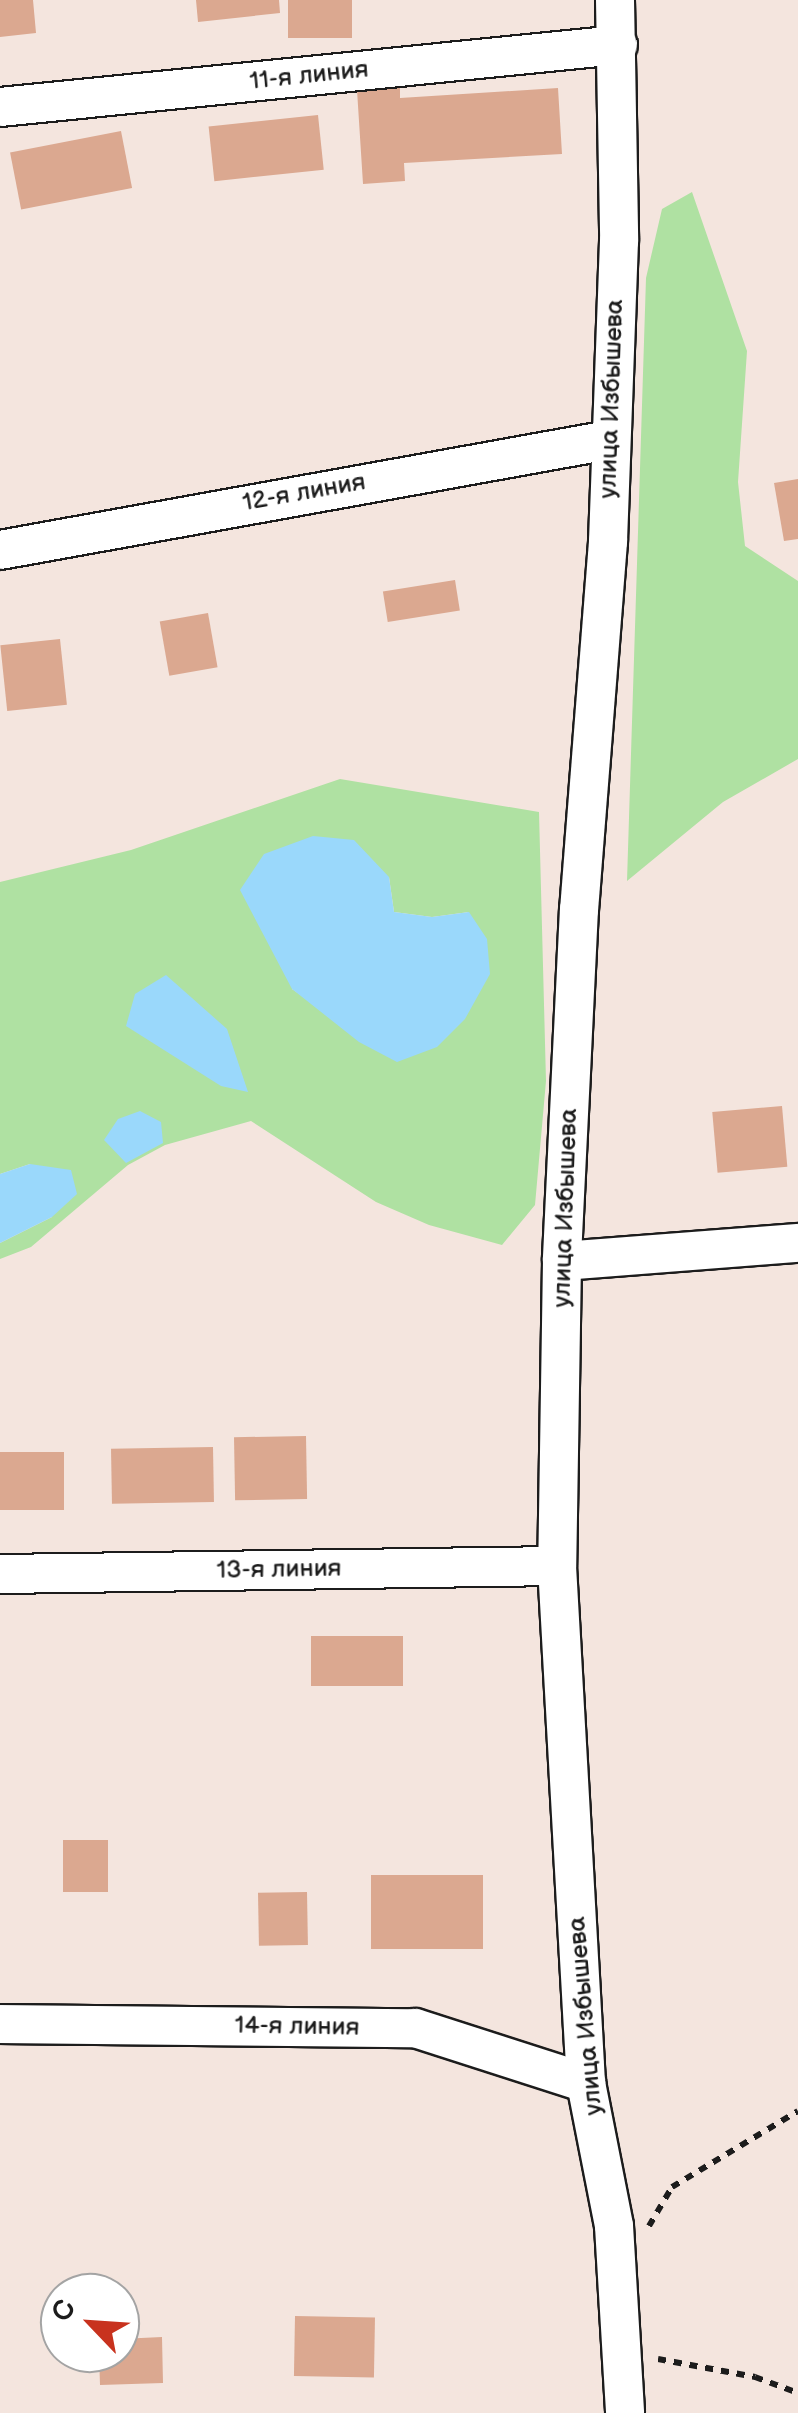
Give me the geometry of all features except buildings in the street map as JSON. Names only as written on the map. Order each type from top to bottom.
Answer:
[{"type":"street","name":"улица Избышева","points":[[615,0],[619,241],[608,440],[608,542],[579,909],[562,1262],[558,1566],[586,2082],[614,2226],[625,2413]]},
{"type":"street","name":"11-я линия","points":[[0,107],[618,45]]},
{"type":"street","name":"12-я линия","points":[[0,550],[608,440]]},
{"type":"street","points":[[562,1262],[798,1244]]},
{"type":"street","name":"13-я линия","points":[[0,1574],[558,1566]]},
{"type":"street","name":"14-я линия","points":[[0,2024],[415,2028],[586,2082]]},
{"type":"path","points":[[618,2278],[672,2187],[798,2110]]},
{"type":"path","points":[[622,2352],[755,2377],[798,2393]]},
{"type":"green space","points":[[692,192],[747,351],[738,482],[745,546],[798,581],[798,759],[723,802],[627,881],[646,278],[662,209]]},
{"type":"green space","points":[[340,779],[539,812],[546,1081],[535,1205],[502,1245],[429,1225],[376,1202],[251,1121],[165,1145],[128,1165],[31,1247],[0,1259],[0,1243],[52,1217],[30,1164],[0,1174],[0,882],[131,850]],"holes":[[[389,877],[394,912],[432,917],[469,912],[308,1000],[292,989]]]},
{"type":"water","points":[[313,836],[354,840],[389,877],[394,912],[432,917],[469,912],[487,939],[490,974],[465,1019],[437,1047],[397,1062],[359,1042],[292,989],[240,890],[264,854]]},
{"type":"water","points":[[166,975],[227,1029],[248,1092],[221,1086],[126,1026],[135,994]]},
{"type":"water","points":[[140,1111],[161,1122],[163,1143],[126,1163],[104,1140],[118,1119]]},
{"type":"water","points":[[30,1164],[71,1170],[77,1194],[52,1217],[0,1243],[0,1174]]}]
